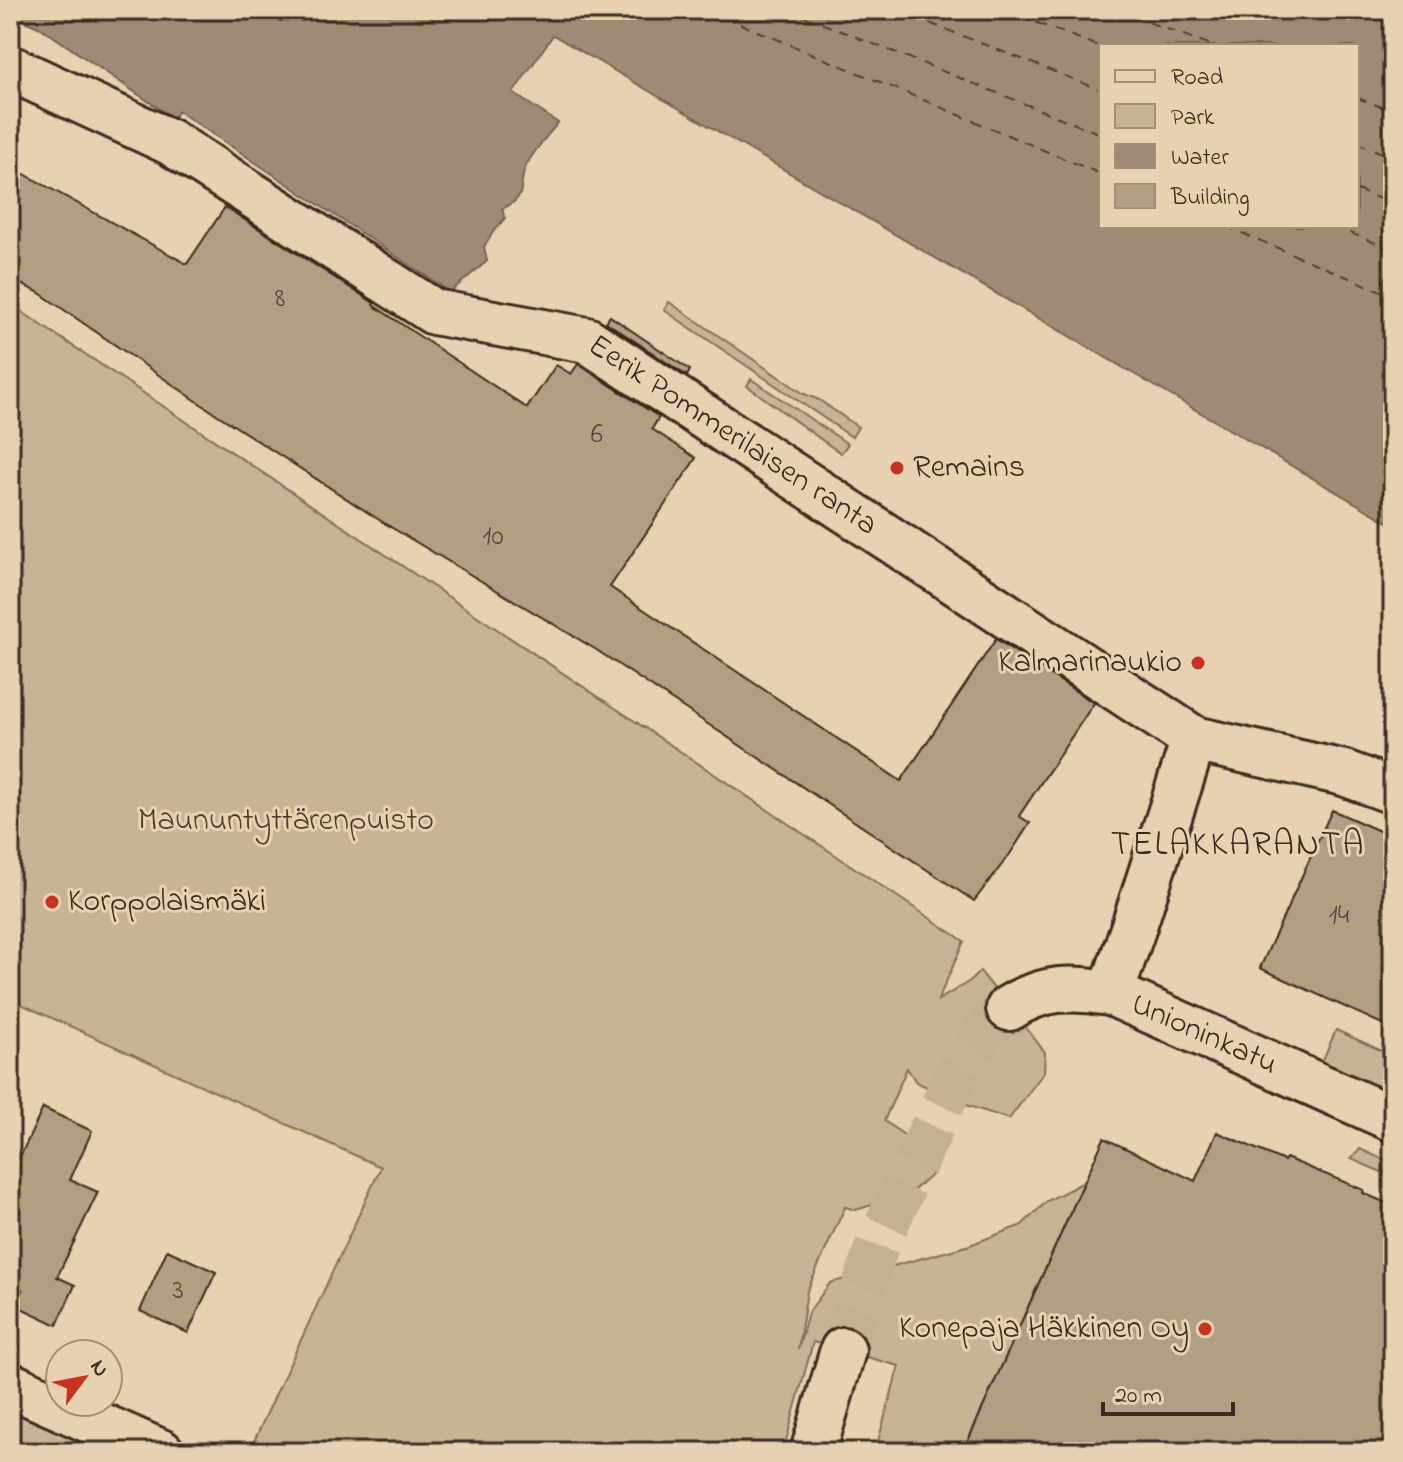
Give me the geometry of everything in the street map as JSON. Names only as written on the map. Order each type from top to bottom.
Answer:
[{"type":"street","name":"Eerik Pommerilaisen ranta","points":[[10,68],[170,142],[434,312],[587,340],[1194,739]]},
{"type":"street","points":[[1111,993],[1194,739],[1344,773],[1393,791]]},
{"type":"street","name":"Unioninkatu","points":[[1009,1008],[1040,992],[1063,988],[1111,993],[1393,1119]]},
{"type":"street","points":[[813,1452],[843,1350]]},
{"type":"street","points":[[10,1385],[161,1452]]},
{"type":"green space","points":[[669,302],[858,427],[852,437],[664,310]]},
{"type":"green space","name":"Maununtyttärenpuisto","points":[[10,304],[964,941],[938,1000],[970,981],[980,971],[1045,1052],[1044,1072],[1009,1119],[963,1104],[916,1082],[907,1068],[884,1121],[933,1155],[934,1173],[910,1193],[856,1210],[845,1207],[807,1291],[798,1350],[808,1313],[830,1283],[967,1246],[1022,1225],[1047,1201],[1084,1182],[963,1452],[875,1452],[899,1366],[813,1342],[783,1452],[306,1452],[291,1445],[284,1452],[249,1452],[381,1167],[10,999]]},
{"type":"green space","points":[[751,379],[848,444],[841,453],[747,386]]},
{"type":"green space","points":[[1336,1030],[1393,1056],[1393,1096],[1321,1064]]},
{"type":"green space","points":[[1360,1149],[1393,1164],[1393,1177],[1351,1159]]},
{"type":"green space","points":[[10,1399],[119,1452],[10,1452]]},
{"type":"water","points":[[10,10],[1393,10],[1393,525],[553,35],[513,93],[558,123],[526,166],[516,200],[502,209],[505,218],[484,247],[487,261],[450,292],[178,111],[173,118],[41,28],[10,15]]},
{"type":"building","points":[[10,166],[187,264],[225,207],[374,303],[527,408],[556,365],[571,374],[578,364],[659,417],[652,429],[696,458],[610,587],[901,781],[996,639],[1094,703],[1019,816],[1030,823],[1010,854],[974,901],[595,649],[384,523],[201,404],[38,292],[10,279]]},
{"type":"building","points":[[610,316],[690,370],[687,376],[606,322]]},
{"type":"building","points":[[1332,810],[1393,837],[1393,1029],[1260,968]]},
{"type":"building","points":[[43,1108],[92,1131],[70,1180],[98,1192],[57,1277],[75,1285],[57,1325],[15,1305],[22,1290],[10,1285],[10,1178]]},
{"type":"building","name":"Konepaja Häkkinen Oy","points":[[1217,1132],[1364,1190],[1363,1193],[1393,1206],[1393,1452],[963,1452],[1104,1138],[1195,1181]]},
{"type":"building","points":[[167,1250],[216,1272],[188,1333],[140,1311]]},
{"type":"ferry route","points":[[707,10],[1099,173]]},
{"type":"ferry route","points":[[788,10],[1099,133]]},
{"type":"ferry route","points":[[896,10],[1099,89]]},
{"type":"ferry route","points":[[1003,10],[1099,46]]},
{"type":"ferry route","points":[[1115,10],[1208,44]]},
{"type":"ferry route","points":[[1359,99],[1393,111]]},
{"type":"ferry route","points":[[1359,144],[1393,157]]},
{"type":"ferry route","points":[[1359,191],[1393,204]]},
{"type":"ferry route","points":[[1230,228],[1393,296]]},
{"type":"ferry route","points":[[1338,228],[1393,250]]},
{"type":"tunnel","points":[[843,1350],[878,1243],[961,1065],[982,1034],[1009,1008]]},
{"type":"place","name":"Remains","points":[[897,468]]},
{"type":"place","name":"Kalmarinaukio","points":[[1198,663]]},
{"type":"place","name":"Korppolaismäki","points":[[52,902]]},
{"type":"place","name":"Konepaja Häkkinen Oy","points":[[1205,1329]]},
{"type":"district","name":"TELAKKARANTA","points":[[1238,846]]}]
